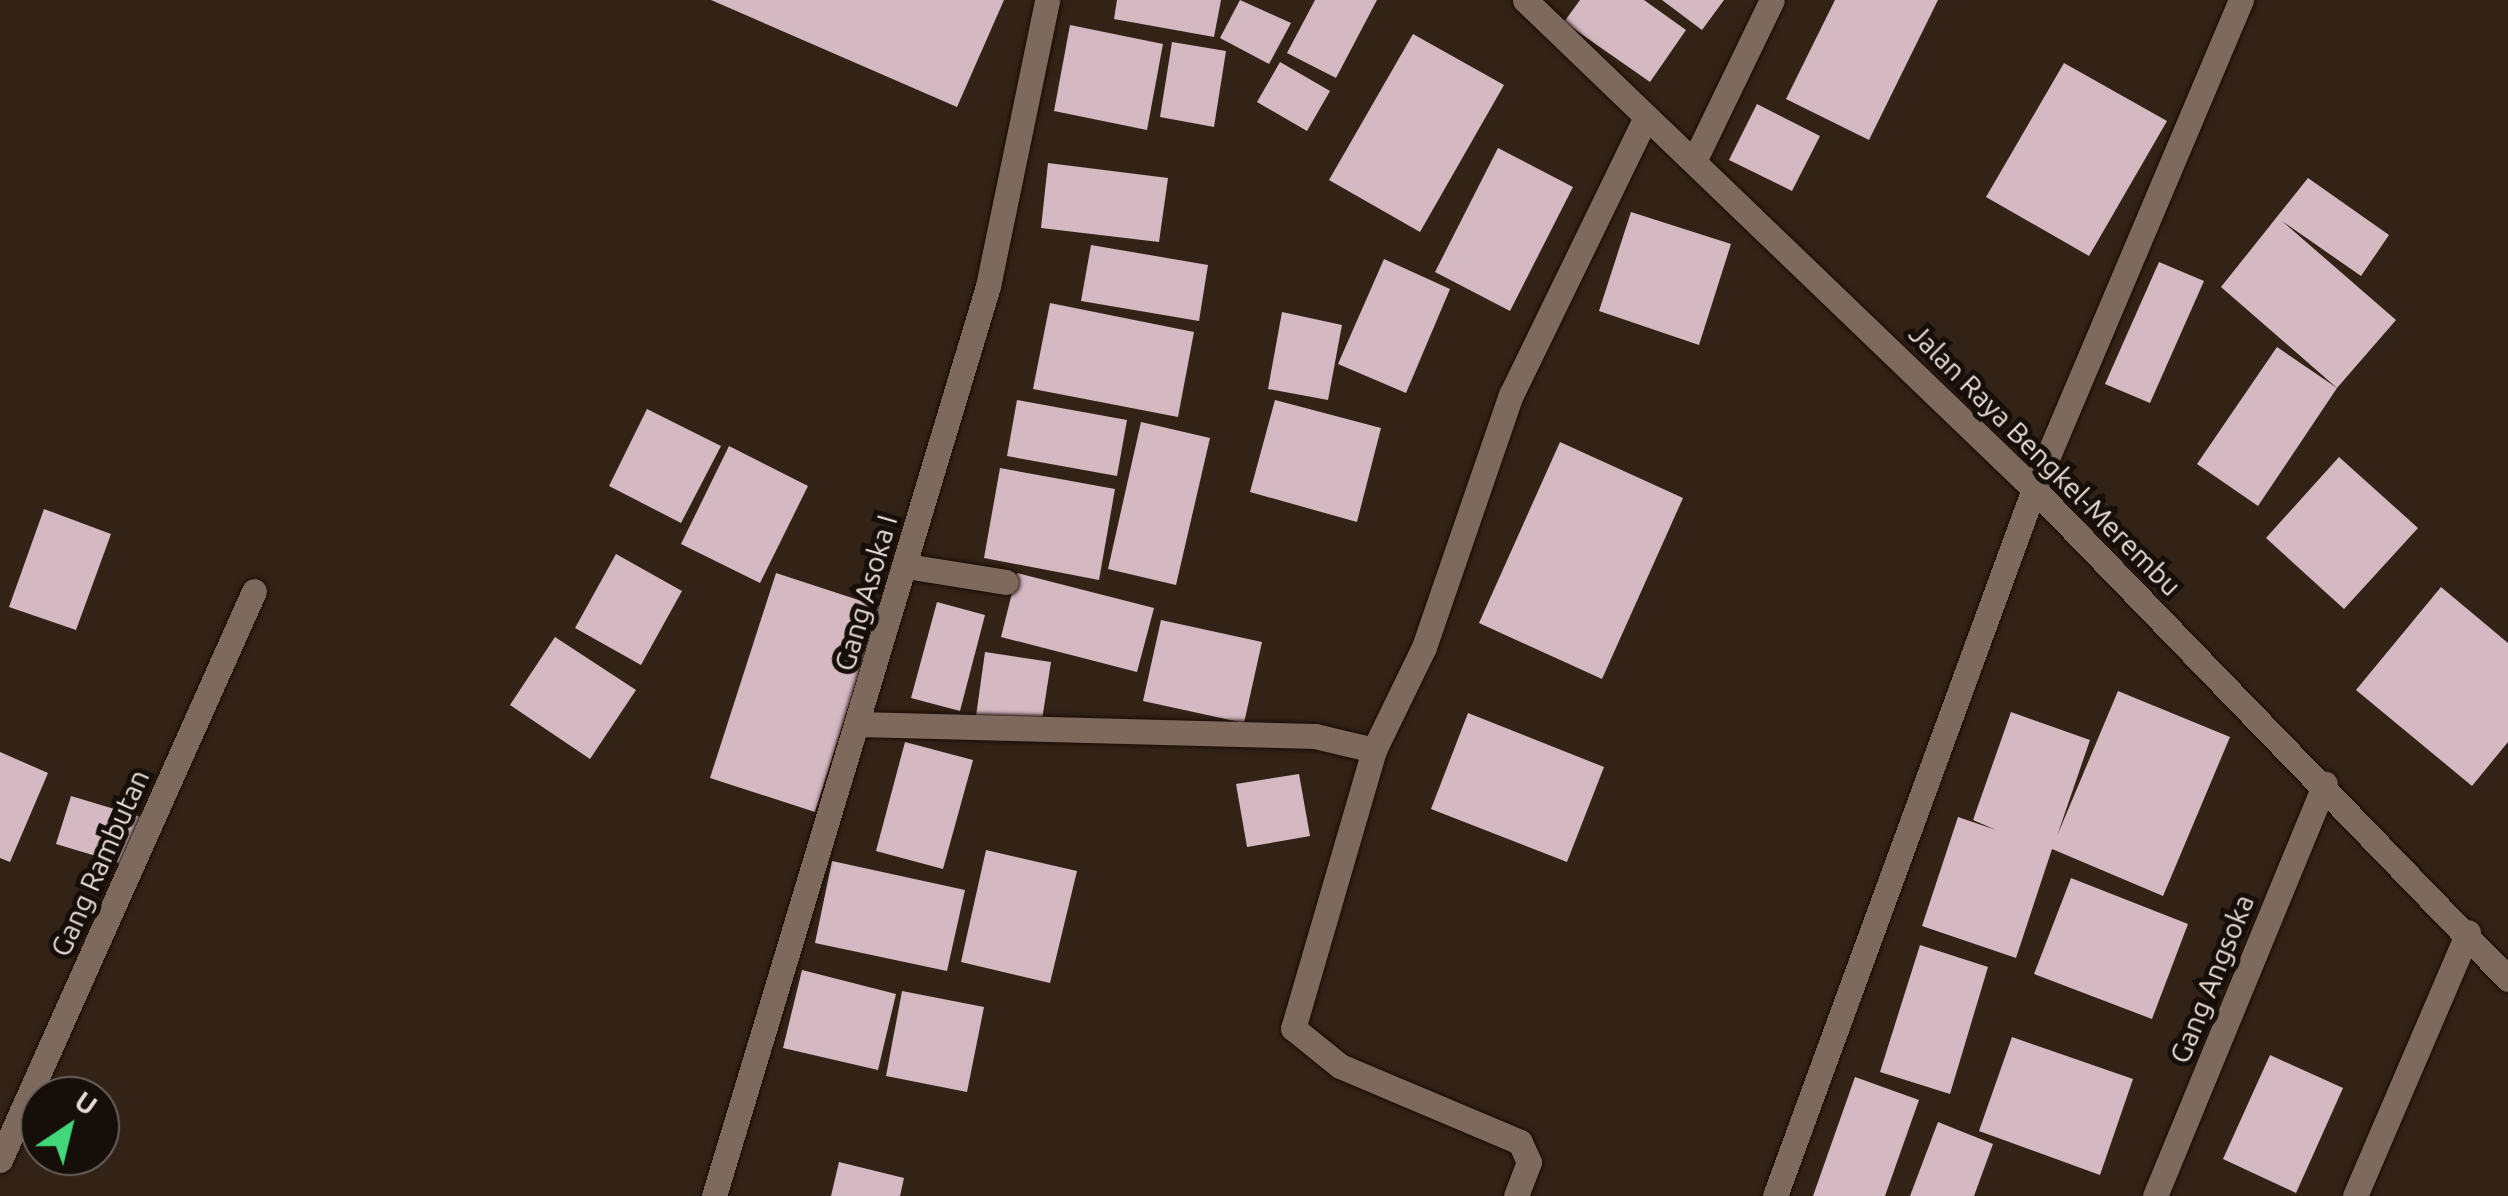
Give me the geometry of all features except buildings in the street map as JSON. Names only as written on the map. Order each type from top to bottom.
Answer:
[{"type":"street","name":"Gang Asoka I","points":[[714,1196],[988,286],[1047,0]]},
{"type":"street","name":"Jalan Raya Bengkel-Merembu","points":[[1525,0],[1646,120],[1696,157],[2034,489],[2325,784],[2508,978]]},
{"type":"street","points":[[1696,157],[1772,0]]},
{"type":"street","points":[[1775,1196],[2034,489],[2241,0]]},
{"type":"street","points":[[1516,1196],[1529,1162],[1520,1142],[1340,1066],[1293,1028],[1374,750],[1424,647],[1511,394],[1646,120]]},
{"type":"street","points":[[906,566],[1006,582]]},
{"type":"street","name":"Gang Rambutan","points":[[0,1160],[254,591]]},
{"type":"street","points":[[859,724],[1315,736],[1374,750]]},
{"type":"street","name":"Gang Angsoka","points":[[2155,1196],[2325,784]]},
{"type":"street","points":[[2355,1196],[2468,932]]}]
